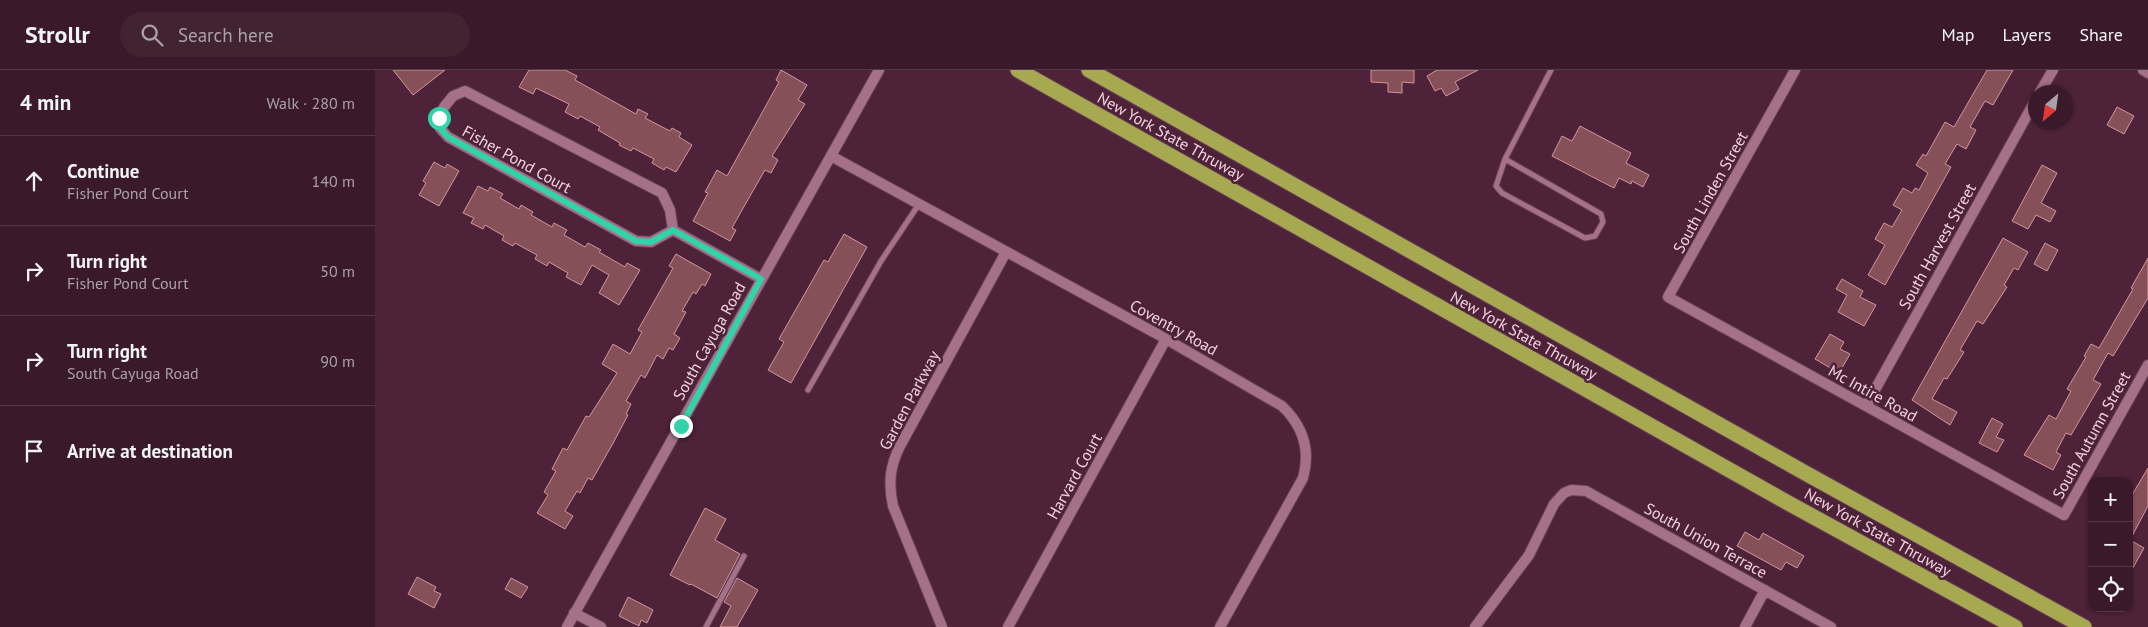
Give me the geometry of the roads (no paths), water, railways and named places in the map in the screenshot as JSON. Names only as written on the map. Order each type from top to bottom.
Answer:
[{"type":"highway","name":"New York State Thruway","points":[[1018,70],[1790,504],[2015,627]]},
{"type":"highway","name":"New York State Thruway","points":[[1089,70],[1807,474],[2084,627]]},
{"type":"street","name":"South Cayuga Road","points":[[567,627],[879,70]]},
{"type":"street","name":"South Linden Street","points":[[1699,314],[1669,297],[1795,70]]},
{"type":"street","points":[[2044,85],[2053,70]]},
{"type":"street","points":[[2143,70],[2148,72]]},
{"type":"street","name":"Fisher Pond Court","points":[[465,91],[662,193],[670,210],[673,230],[651,242],[636,241],[448,137],[440,128],[439,118],[444,107],[453,96],[465,91]]},
{"type":"street","name":"South Harvest Street","points":[[1866,406],[2028,114]]},
{"type":"street","name":"Coventry Road","points":[[831,156],[920,203],[1166,340],[1283,406],[1293,416],[1301,429],[1305,441],[1307,454],[1303,478],[1220,627]]},
{"type":"street","points":[[673,230],[761,279]]},
{"type":"street","name":"Garden Parkway","points":[[942,627],[893,506],[890,475],[900,446],[1007,252]]},
{"type":"street","name":"Mc Intire Road","points":[[1699,314],[2032,498]]},
{"type":"street","name":"Harvard Court","points":[[1008,627],[1166,340]]},
{"type":"street","name":"South Autumn Street","points":[[2032,498],[2064,515],[2148,365]]},
{"type":"street","name":"South Union Terrace","points":[[1475,627],[1529,555],[1554,504],[1564,493],[1571,490],[1586,491],[1831,627]]},
{"type":"street","points":[[1745,627],[1765,590]]},
{"type":"street","points":[[574,613],[601,627]]},
{"type":"lane","points":[[1505,160],[1601,214],[1603,222],[1595,236],[1585,238],[1502,193],[1496,186],[1505,160],[1551,70]]},
{"type":"lane","points":[[808,390],[881,261],[920,203]]},
{"type":"lane","points":[[706,627],[744,556]]}]
